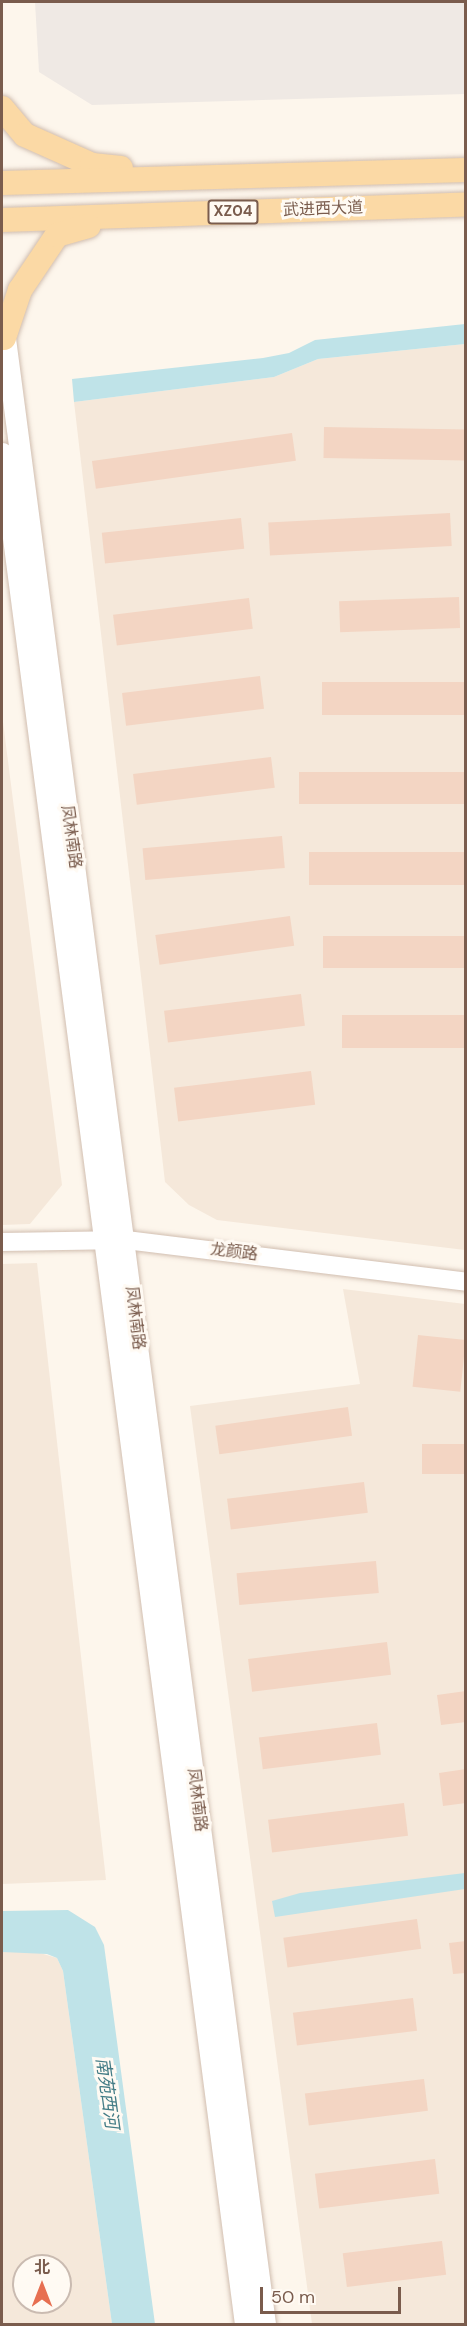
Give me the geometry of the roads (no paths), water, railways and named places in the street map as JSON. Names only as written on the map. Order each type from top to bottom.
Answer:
[{"type":"main road","points":[[2,108],[25,135],[92,165],[222,177]]},
{"type":"main road","name":"XZ04","points":[[2,183],[465,170]]},
{"type":"main road","name":"武进西大道","points":[[2,220],[465,205]]},
{"type":"main road","points":[[4,338],[20,290],[57,235],[124,216]]},
{"type":"main road","name":"凤林南路","points":[[2,313],[126,1240],[265,2325]]},
{"type":"main road","name":"凤林南路","points":[[2,453],[245,2325]]},
{"type":"street","name":"龙颜路","points":[[2,1242],[126,1240],[465,1282]]},
{"type":"water","points":[[465,324],[465,344],[318,359],[274,377],[74,402],[72,379],[263,358],[289,353],[315,340]]},
{"type":"water","points":[[465,1873],[465,1889],[275,1917],[272,1901],[300,1893]]},
{"type":"water","name":"南苑西河","points":[[68,1910],[95,1927],[104,1945],[155,2324],[112,2324],[63,1971],[57,1958],[47,1954],[2,1952],[2,1911]]}]
